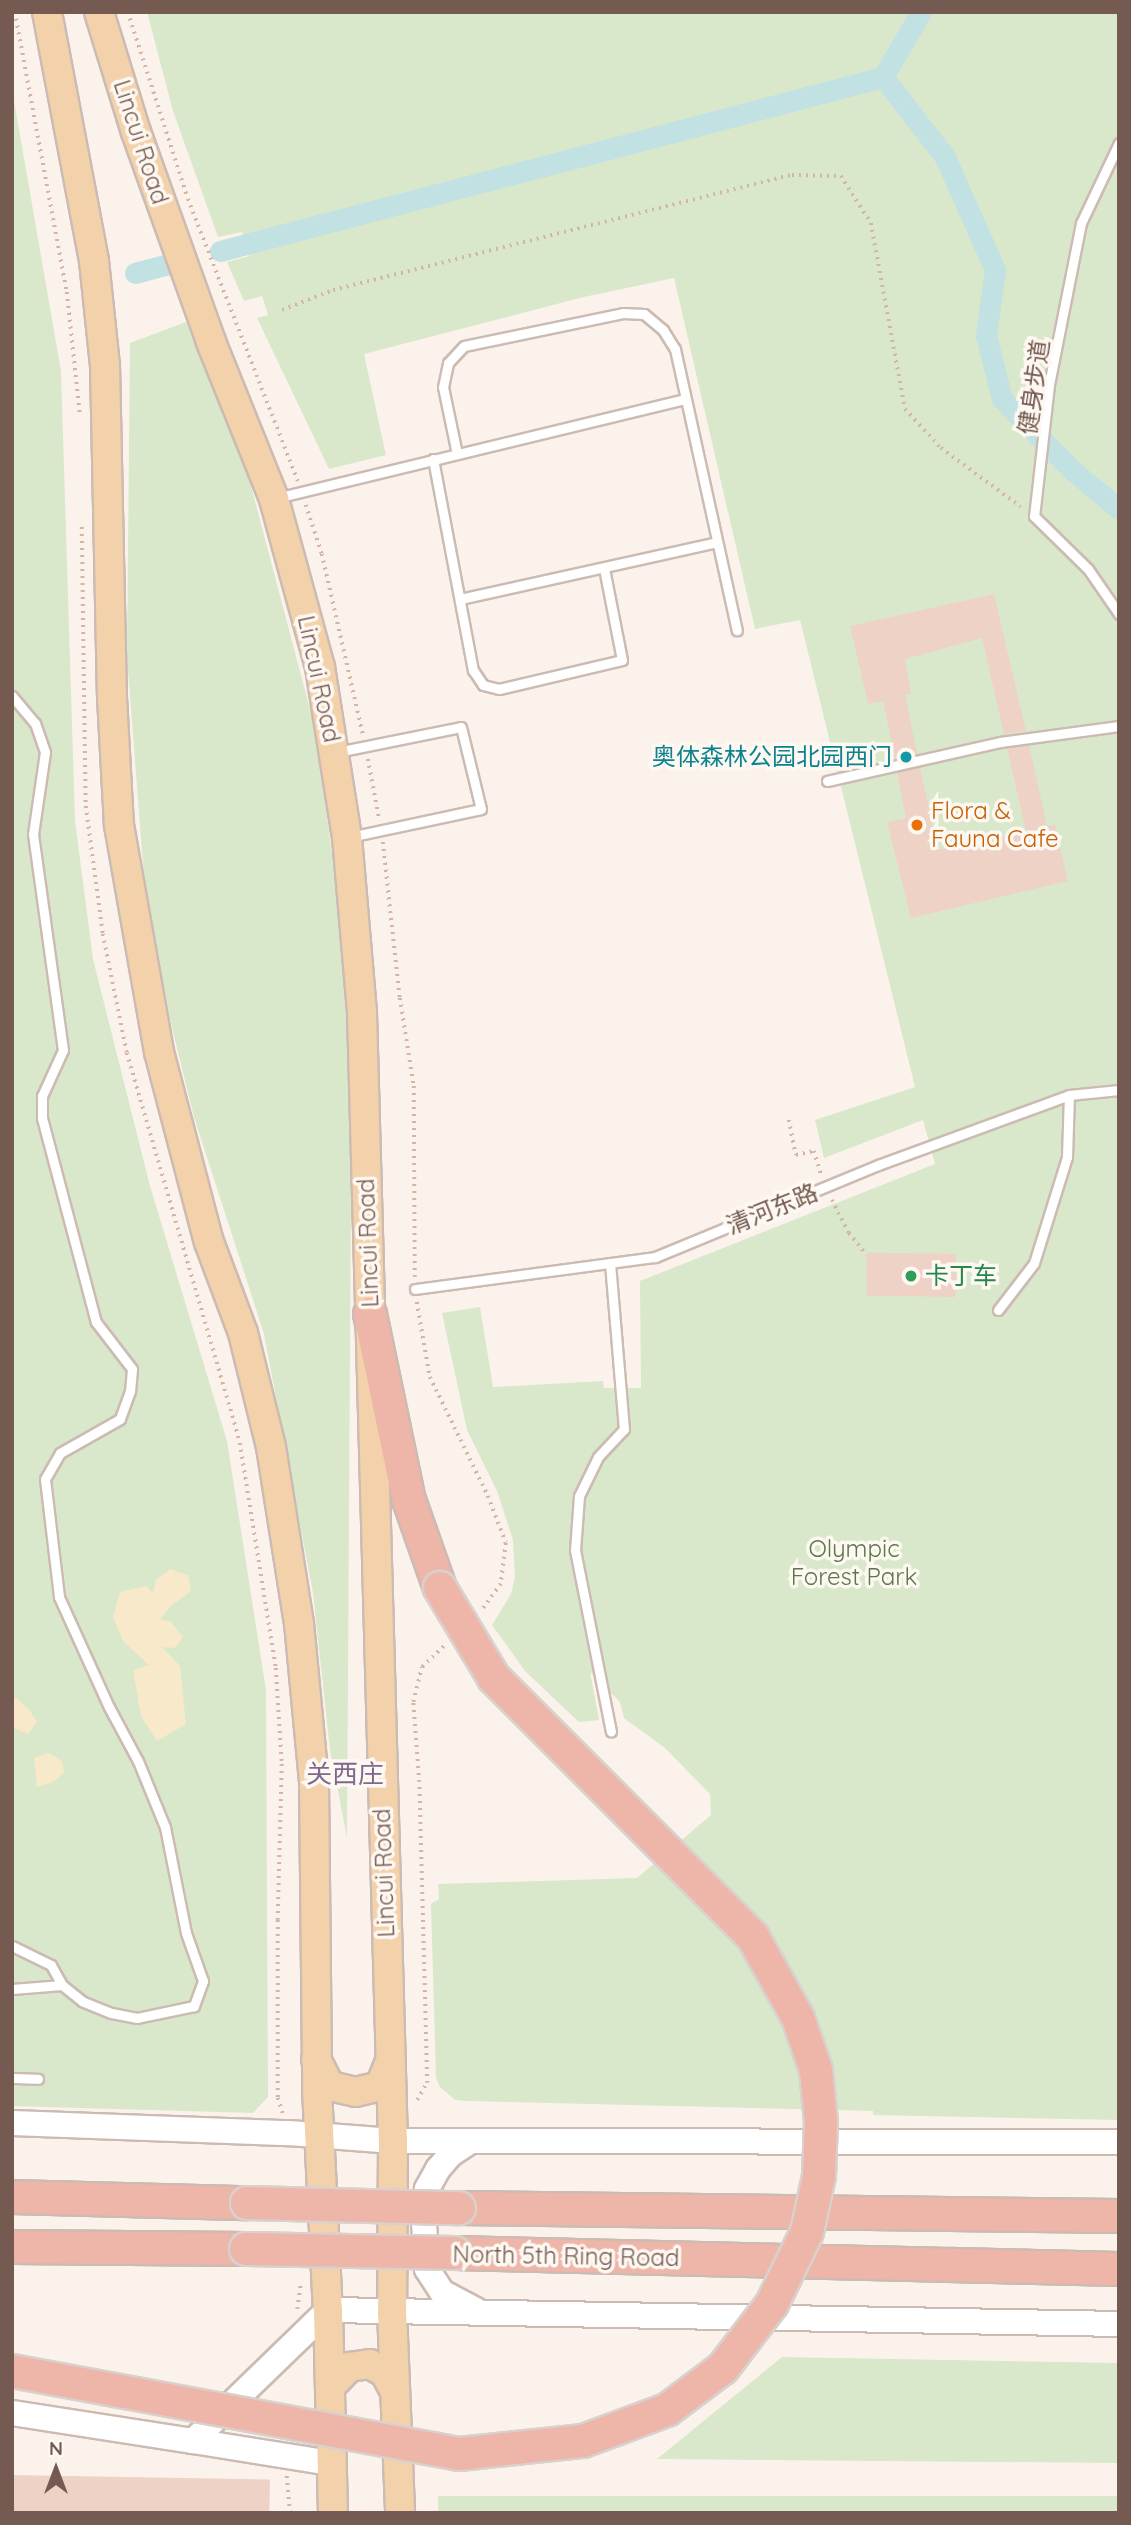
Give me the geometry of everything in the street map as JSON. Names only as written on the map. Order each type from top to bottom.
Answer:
[{"type":"highway","points":[[12,2371],[459,2454],[583,2441],[667,2410],[723,2368],[772,2304],[807,2232],[820,2176],[821,2122],[816,2070],[797,2018],[753,1937],[494,1678],[440,1588],[409,1500],[370,1314]]},
{"type":"highway","name":"North 5th Ring Road","points":[[12,2197],[459,2208],[1119,2216]]},
{"type":"highway","name":"North 5th Ring Road","points":[[12,2247],[455,2253],[1119,2269]]},
{"type":"main road","points":[[47,12],[94,261],[105,365],[112,697],[119,825],[159,1052],[209,1242],[243,1333],[271,1447],[299,1623],[314,1783],[316,2059],[328,2310],[333,2513]]},
{"type":"main road","name":"Lincui Road","points":[[99,12],[136,132],[197,302],[274,499],[320,667],[336,752],[347,837],[362,1013],[393,2141],[392,2311],[400,2513]]},
{"type":"main road","points":[[316,2059],[330,2086],[355,2092],[380,2086],[390,2060]]},
{"type":"main road","points":[[330,2387],[349,2367],[370,2364],[386,2373],[395,2392]]},
{"type":"street","points":[[12,2123],[289,2133],[320,2138],[393,2141],[1119,2142]]},
{"type":"street","points":[[471,2141],[451,2154],[428,2189],[424,2222],[427,2269],[442,2292],[482,2313]]},
{"type":"street","points":[[193,2441],[328,2310],[1119,2324]]},
{"type":"street","points":[[12,2413],[331,2463]]},
{"type":"lane","points":[[1119,143],[1081,223],[1049,386],[1034,516],[1088,569],[1119,614]]},
{"type":"lane","points":[[457,454],[443,387],[448,363],[464,346],[623,313],[644,314],[663,330],[675,349],[737,630]]},
{"type":"lane","points":[[274,499],[685,399]]},
{"type":"lane","points":[[433,460],[473,670],[483,685],[499,689],[622,660],[604,568]]},
{"type":"lane","points":[[460,599],[717,542]]},
{"type":"lane","points":[[12,696],[35,723],[45,752],[33,834],[63,1050],[41,1096],[41,1118],[96,1322],[132,1369],[130,1391],[120,1419],[60,1453],[45,1479],[55,1571],[59,1597],[109,1707],[138,1761],[165,1828],[186,1933],[203,1981],[194,2006],[137,2018],[111,2014],[82,2001],[62,1985],[51,1965],[12,1946]]},
{"type":"lane","points":[[827,781],[1000,742],[1119,726]]},
{"type":"lane","points":[[336,752],[461,727],[481,809],[347,837]]},
{"type":"lane","name":"清河东路","points":[[415,1289],[654,1257],[825,1187],[1069,1095],[1119,1090]]},
{"type":"lane","points":[[998,1311],[1034,1263],[1067,1157],[1069,1095]]},
{"type":"lane","points":[[610,1263],[624,1429],[598,1457],[579,1496],[575,1550],[611,1731]]},
{"type":"lane","points":[[12,1989],[62,1985]]},
{"type":"lane","points":[[12,2078],[38,2079]]},
{"type":"path","points":[[282,310],[333,290],[792,175],[841,176],[871,223],[905,409],[941,448],[1034,516]]},
{"type":"path","points":[[789,1120],[796,1155],[814,1151],[825,1187],[849,1233],[867,1255]]},
{"type":"green space","name":"Olympic Forest Park","points":[[147,12],[1119,12],[1119,2120],[873,2115],[873,2111],[468,2101],[455,2100],[440,2087],[436,2078],[431,1904],[439,1899],[438,1884],[637,1878],[711,1815],[710,1794],[665,1748],[624,1718],[620,1702],[590,1672],[599,1720],[579,1722],[525,1671],[492,1625],[511,1594],[515,1577],[513,1540],[497,1491],[467,1430],[442,1313],[480,1307],[493,1387],[603,1381],[604,1388],[641,1388],[640,1281],[935,1164],[923,1120],[824,1158],[815,1120],[915,1087],[800,620],[755,629],[674,278],[584,297],[364,354],[386,455],[329,469],[257,318],[268,315],[262,296],[244,301],[227,262],[249,256],[242,232],[218,237],[173,111]]},
{"type":"green space","points":[[12,89],[61,371],[75,821],[93,959],[150,1186],[227,1441],[266,1690],[268,2097],[253,2113],[12,2106]]},
{"type":"green space","points":[[186,322],[250,482],[316,732],[344,945],[351,1186],[347,1838],[330,1750],[313,1593],[264,1334],[194,1117],[172,1028],[145,891],[127,656],[130,343]]},
{"type":"green space","points":[[782,2357],[1119,2363],[1119,2463],[657,2459]]},
{"type":"green space","points":[[438,2496],[1119,2496],[1119,2513],[438,2513]]},
{"type":"sand","points":[[170,1569],[188,1575],[191,1591],[170,1607],[160,1619],[171,1622],[183,1637],[175,1648],[162,1647],[180,1666],[186,1724],[157,1741],[141,1716],[133,1670],[149,1665],[123,1641],[113,1617],[120,1592],[146,1586],[153,1593],[156,1580]]},
{"type":"sand","points":[[12,1695],[28,1708],[37,1722],[28,1734],[12,1727]]},
{"type":"sand","points":[[48,1753],[62,1761],[64,1773],[53,1782],[37,1787],[34,1758]]},
{"type":"building","points":[[994,594],[1026,731],[1004,734],[982,638],[905,659],[911,694],[905,695],[917,754],[895,759],[883,701],[868,704],[850,626]]},
{"type":"building","points":[[1029,745],[1047,826],[1055,825],[1068,881],[911,918],[887,822],[906,818],[897,772],[920,767],[938,850],[1026,831],[1007,748]]},
{"type":"building","name":"卡丁车","points":[[867,1252],[956,1254],[955,1297],[866,1295]]},
{"type":"building","points":[[12,2475],[270,2480],[269,2513],[12,2513]]},
{"type":"waterway","points":[[883,77],[921,12]]},
{"type":"waterway","points":[[220,251],[883,77],[945,157],[995,270],[986,335],[1002,399],[1072,470],[1119,509]]},
{"type":"waterway","points":[[135,273],[172,263]]},
{"type":"place","name":"奥体森林公园北园西门","points":[[906,757]]},
{"type":"place","name":"Flora & Fauna Cafe","points":[[917,825]]},
{"type":"place","name":"卡丁车","points":[[911,1276]]},
{"type":"district","name":"关西庄","points":[[345,1774]]}]
